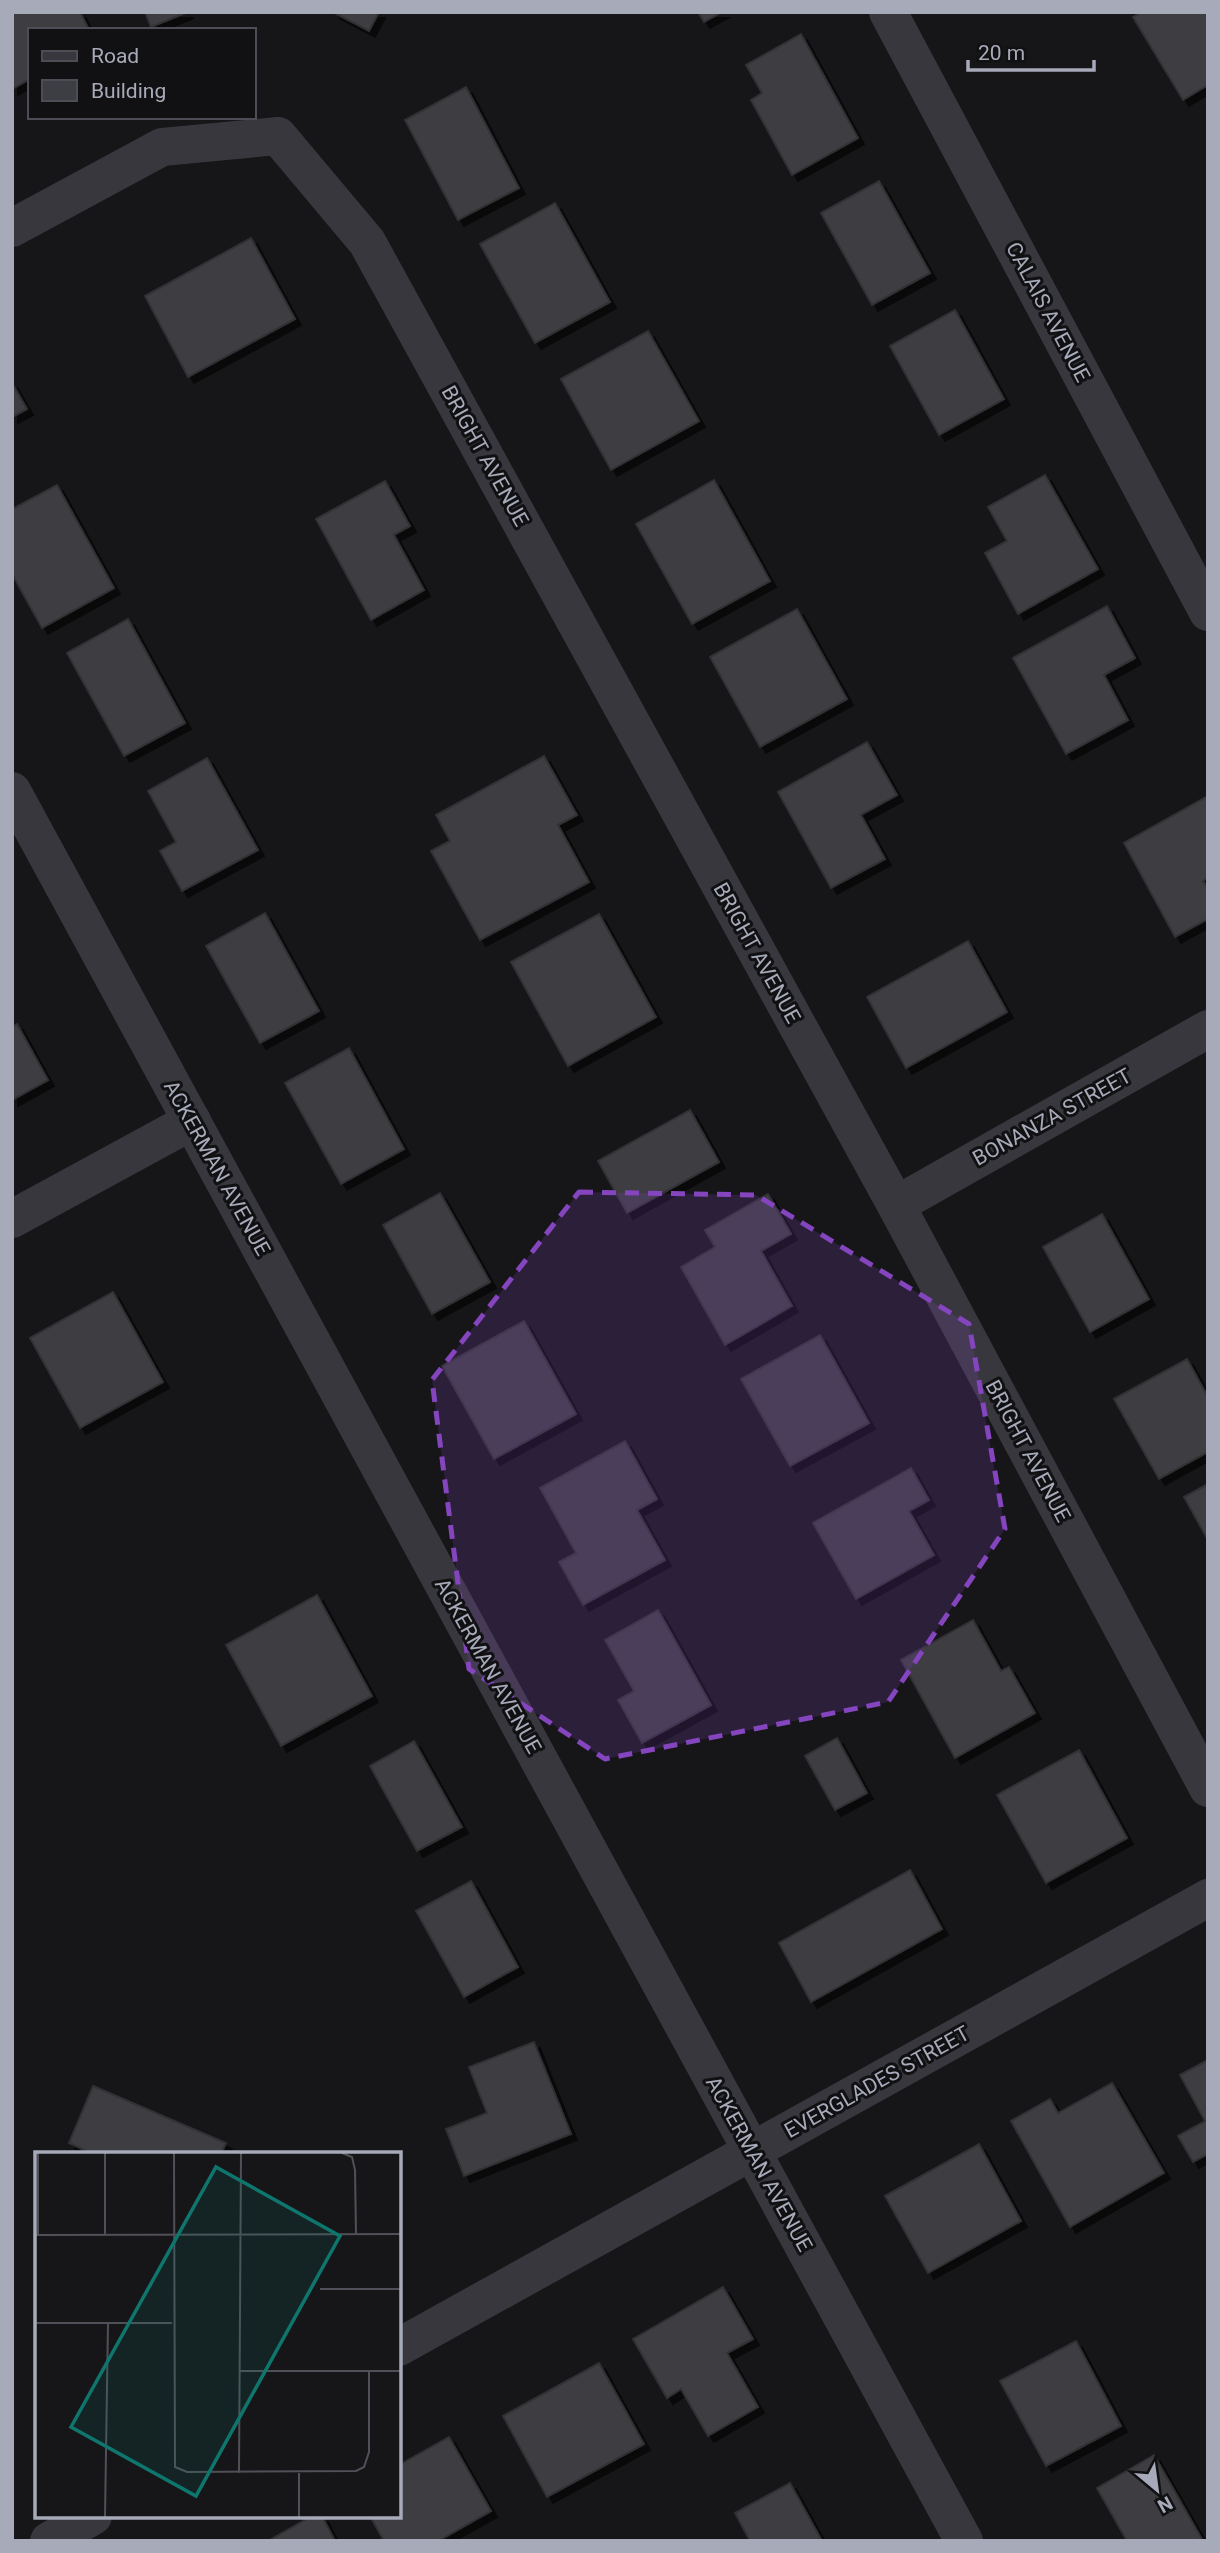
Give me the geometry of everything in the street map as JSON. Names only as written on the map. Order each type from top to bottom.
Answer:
[{"type":"street","name":"CALAIS AVENUE","points":[[888,12],[1208,612]]},
{"type":"street","name":"BRIGHT AVENUE","points":[[12,228],[162,147],[278,136],[367,242],[896,1205],[1208,1788]]},
{"type":"street","name":"ACKERMAN AVENUE","points":[[12,791],[964,2541]]},
{"type":"street","name":"BONANZA STREET","points":[[896,1205],[1208,1029]]},
{"type":"street","points":[[12,1219],[192,1121]]},
{"type":"street","name":"EVERGLADES STREET","points":[[401,2346],[1208,1898]]},
{"type":"street","points":[[49,2541],[89,2518]]},
{"type":"highlighted area","points":[[579,1192],[756,1195],[969,1324],[1005,1529],[888,1702],[605,1759],[469,1669],[432,1380]]},
{"type":"building","points":[[12,12],[80,12],[88,28],[28,28],[28,80],[12,89]]},
{"type":"building","points":[[145,12],[188,12],[151,27]]},
{"type":"building","points":[[333,12],[379,12],[369,31]]},
{"type":"building","points":[[698,12],[722,12],[704,22]]},
{"type":"building","points":[[1142,12],[1208,12],[1208,85],[1183,100],[1133,17]]},
{"type":"building","points":[[801,34],[858,138],[792,175],[751,100],[762,93],[746,65]]},
{"type":"building","points":[[466,87],[519,188],[458,220],[405,120]]},
{"type":"building","points":[[879,181],[930,273],[872,305],[821,213]]},
{"type":"building","points":[[555,203],[610,302],[535,343],[480,244]]},
{"type":"building","points":[[251,238],[295,319],[188,377],[145,296]]},
{"type":"building","points":[[955,310],[1004,399],[939,435],[890,346]]},
{"type":"building","points":[[648,331],[699,421],[611,470],[561,379]]},
{"type":"building","points":[[12,383],[27,409],[12,417]]},
{"type":"building","points":[[1045,475],[1098,569],[1018,614],[985,553],[1007,541],[988,507]]},
{"type":"building","points":[[714,480],[770,581],[692,624],[636,524]]},
{"type":"building","points":[[385,481],[410,526],[394,535],[424,590],[371,620],[316,519]]},
{"type":"building","points":[[57,485],[114,588],[42,628],[12,574],[12,509]]},
{"type":"building","points":[[1107,606],[1135,658],[1104,675],[1128,720],[1066,754],[1013,658]]},
{"type":"building","points":[[797,609],[847,699],[760,747],[710,657]]},
{"type":"building","points":[[128,619],[185,723],[124,756],[67,653]]},
{"type":"building","points":[[867,742],[897,795],[861,815],[885,859],[831,888],[778,792]]},
{"type":"building","points":[[544,756],[577,815],[558,825],[589,882],[480,940],[431,851],[450,841],[436,815]]},
{"type":"building","points":[[207,758],[258,850],[182,891],[160,851],[176,842],[148,791]]},
{"type":"building","points":[[1208,796],[1208,878],[1203,881],[1208,888],[1208,919],[1175,937],[1124,843]]},
{"type":"building","points":[[265,913],[319,1011],[260,1043],[206,946]]},
{"type":"building","points":[[599,914],[656,1017],[568,1066],[511,962]]},
{"type":"building","points":[[968,941],[1007,1012],[906,1068],[867,997]]},
{"type":"building","points":[[17,1024],[48,1080],[12,1100],[12,1027]]},
{"type":"building","points":[[349,1048],[404,1149],[341,1184],[285,1083]]},
{"type":"building","points":[[690,1110],[719,1162],[627,1213],[598,1161]]},
{"type":"building","points":[[440,1193],[490,1282],[432,1314],[383,1225]]},
{"type":"building","points":[[768,1194],[791,1234],[761,1251],[792,1306],[725,1345],[681,1267],[715,1247],[705,1230]]},
{"type":"building","points":[[1102,1214],[1149,1299],[1090,1332],[1043,1247]]},
{"type":"building","points":[[113,1292],[163,1382],[80,1428],[30,1338]]},
{"type":"building","points":[[524,1321],[576,1414],[494,1459],[442,1366]]},
{"type":"building","points":[[820,1335],[869,1423],[790,1466],[741,1379]]},
{"type":"building","points":[[1187,1359],[1208,1397],[1208,1452],[1159,1479],[1114,1399]]},
{"type":"building","points":[[625,1441],[657,1499],[637,1510],[665,1560],[583,1605],[559,1562],[576,1553],[540,1488]]},
{"type":"building","points":[[911,1468],[929,1500],[909,1511],[934,1555],[856,1599],[813,1523]]},
{"type":"building","points":[[1208,1484],[1208,1540],[1184,1497]]},
{"type":"building","points":[[317,1595],[372,1696],[281,1746],[226,1645]]},
{"type":"building","points":[[658,1610],[711,1705],[642,1743],[618,1700],[634,1691],[605,1640]]},
{"type":"building","points":[[973,1620],[1001,1671],[1009,1667],[1035,1713],[955,1758],[901,1660]]},
{"type":"building","points":[[837,1738],[867,1793],[835,1810],[805,1756]]},
{"type":"building","points":[[414,1741],[462,1827],[417,1851],[370,1766]]},
{"type":"building","points":[[1079,1750],[1127,1838],[1046,1883],[997,1795]]},
{"type":"building","points":[[910,1870],[942,1929],[811,2002],[779,1943]]},
{"type":"building","points":[[471,1881],[518,1967],[464,1997],[416,1911]]},
{"type":"building","points":[[534,2042],[571,2134],[464,2176],[446,2129],[487,2113],[469,2067]]},
{"type":"building","points":[[1208,2060],[1208,2154],[1193,2162],[1178,2136],[1205,2121],[1180,2075]]},
{"type":"building","points":[[1112,2083],[1164,2173],[1070,2227],[1011,2121],[1050,2099],[1058,2113]]},
{"type":"building","points":[[93,2086],[226,2143],[222,2152],[89,2152],[69,2143]]},
{"type":"building","points":[[979,2144],[1021,2221],[928,2273],[885,2196]]},
{"type":"building","points":[[723,2287],[753,2339],[727,2353],[758,2407],[708,2436],[681,2389],[667,2398],[633,2339]]},
{"type":"building","points":[[1076,2341],[1121,2426],[1046,2466],[1000,2381]]},
{"type":"building","points":[[599,2363],[644,2444],[547,2497],[503,2416]]},
{"type":"building","points":[[449,2437],[491,2511],[438,2541],[384,2541],[371,2518],[401,2518],[401,2464]]},
{"type":"building","points":[[1154,2455],[1203,2541],[1127,2541],[1097,2488]]},
{"type":"building","points":[[790,2483],[822,2541],[750,2541],[735,2513]]},
{"type":"building","points":[[308,2518],[323,2518],[335,2541],[268,2541]]}]
